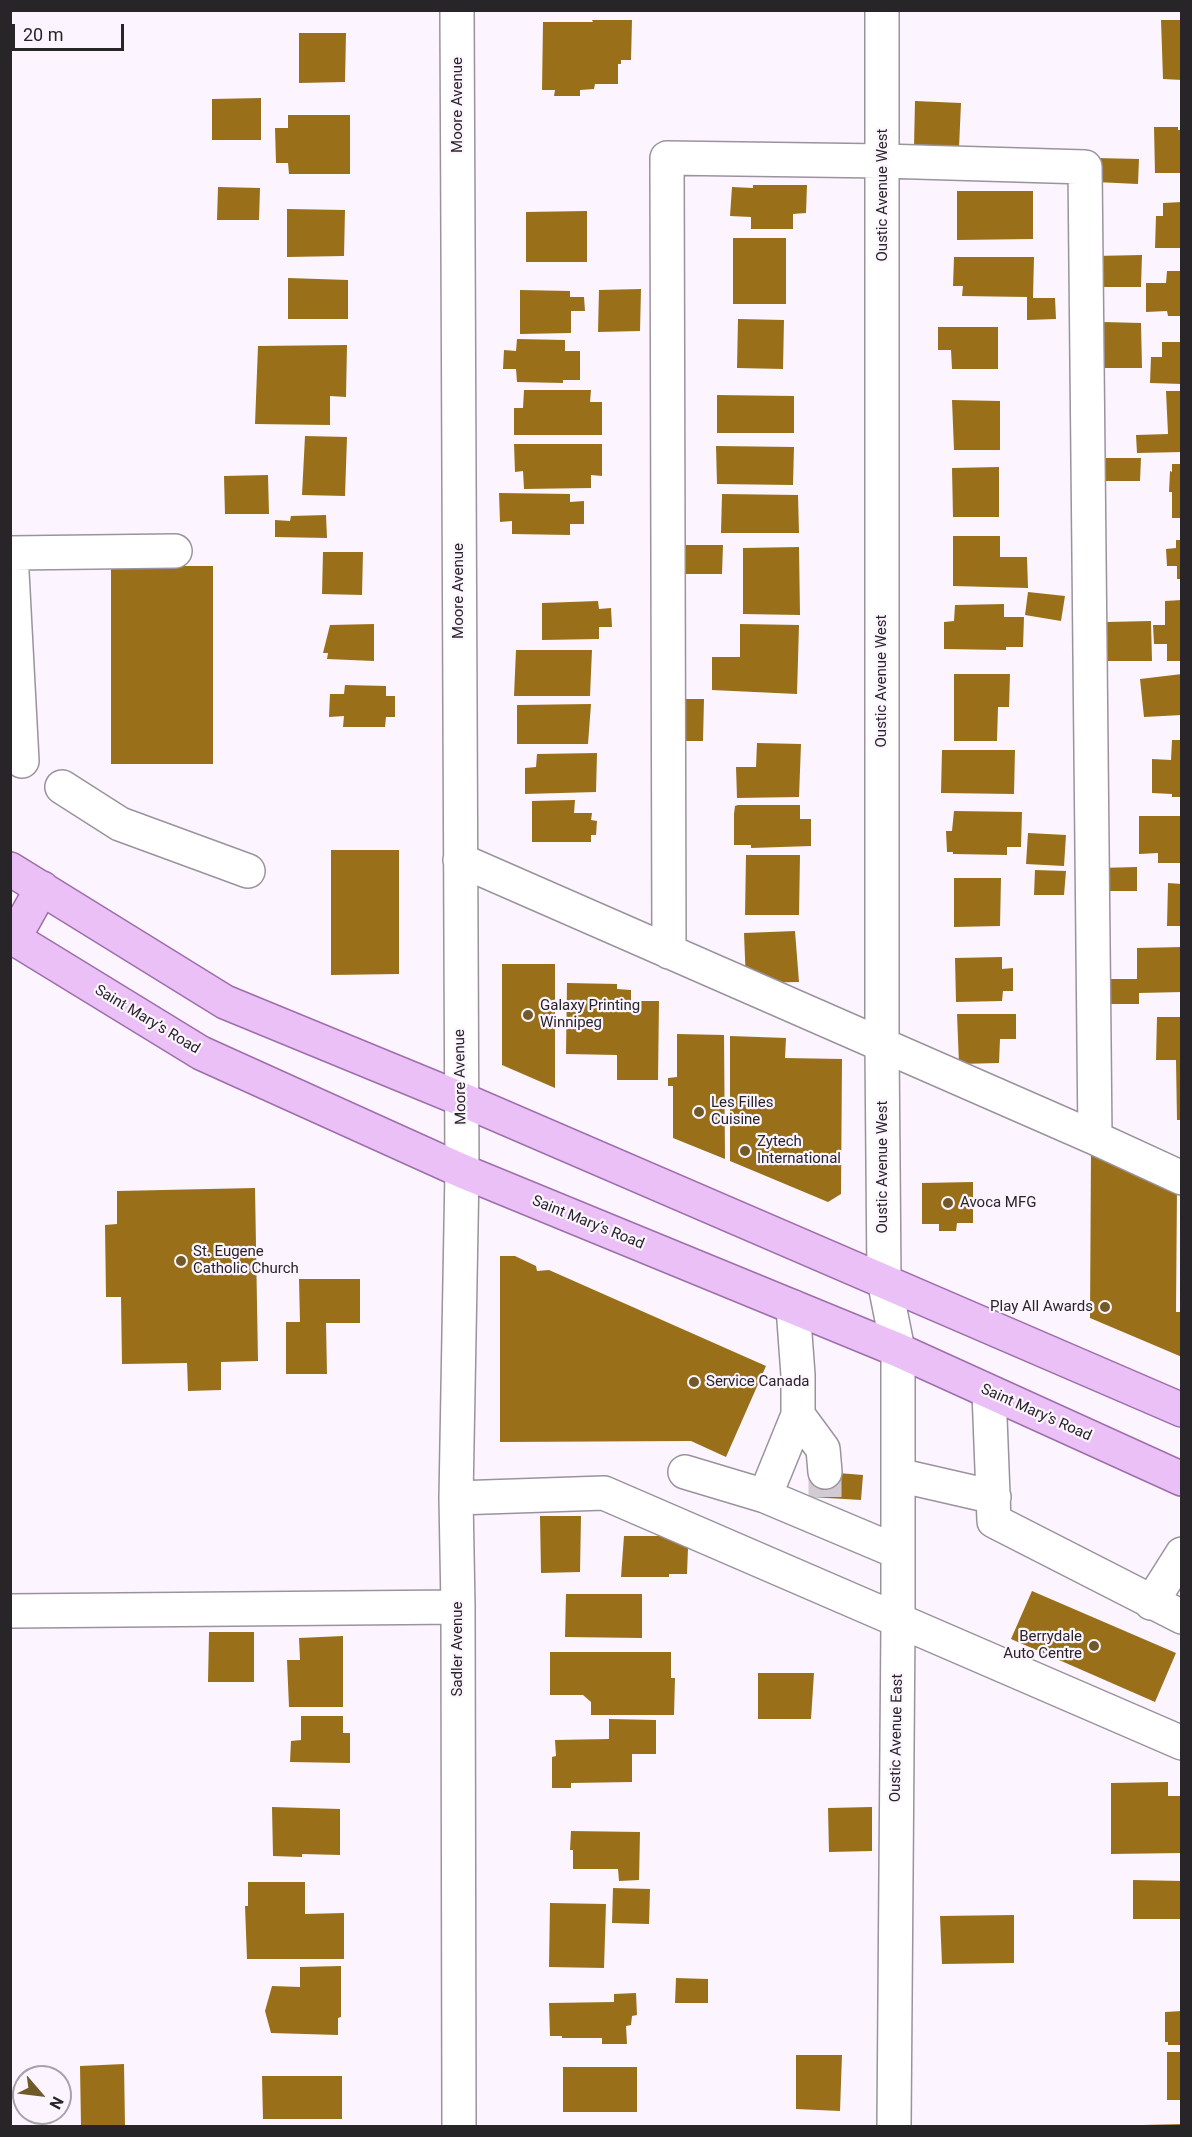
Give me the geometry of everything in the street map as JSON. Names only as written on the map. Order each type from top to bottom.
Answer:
[{"type":"main road","points":[[10,869],[225,1002],[461,1099],[1182,1410]]},
{"type":"main road","points":[[12,937],[42,888]]},
{"type":"main road","name":"Saint Mary’s Road","points":[[12,937],[201,1053],[462,1171],[898,1350],[1182,1479]]},
{"type":"street","name":"Moore Avenue","points":[[457,10],[462,1171]]},
{"type":"street","name":"Oustic Avenue West","points":[[882,10],[884,1280],[898,1350]]},
{"type":"street","points":[[669,952],[667,158],[883,160],[1085,167],[1095,1138]]},
{"type":"street","points":[[10,539],[22,761]]},
{"type":"street","points":[[11,553],[174,551]]},
{"type":"street","points":[[62,787],[120,824],[248,871]]},
{"type":"street","points":[[460,860],[1182,1178]]},
{"type":"street","name":"Sadler Avenue","points":[[459,2127],[459,1607],[456,1498],[462,1171]]},
{"type":"street","points":[[765,1496],[798,1415],[798,1375],[792,1307]]},
{"type":"street","name":"Oustic Avenue East","points":[[894,2127],[898,1350]]},
{"type":"street","points":[[989,1392],[994,1521],[1182,1617]]},
{"type":"street","points":[[798,1415],[823,1449],[824,1497]]},
{"type":"street","points":[[685,1472],[765,1496],[824,1497],[898,1552]]},
{"type":"street","points":[[898,1475],[993,1497]]},
{"type":"street","points":[[456,1498],[604,1493],[1182,1743]]},
{"type":"street","points":[[1151,1603],[1182,1554]]},
{"type":"street","points":[[10,1611],[459,1607]]},
{"type":"building","points":[[592,20],[632,20],[631,60],[621,60],[621,64],[618,64],[618,84],[595,84],[594,89],[580,90],[580,96],[554,96],[555,90],[542,90],[543,22],[593,22]]},
{"type":"building","points":[[1161,20],[1182,20],[1182,80],[1163,79]]},
{"type":"building","points":[[299,33],[346,33],[345,82],[299,83]]},
{"type":"building","points":[[261,98],[261,140],[212,140],[212,99]]},
{"type":"building","points":[[915,101],[961,103],[959,148],[914,146]]},
{"type":"building","points":[[288,115],[350,115],[350,174],[289,174],[288,163],[276,163],[275,128],[288,128]]},
{"type":"building","points":[[1154,127],[1178,127],[1178,130],[1182,130],[1182,173],[1155,173]]},
{"type":"building","points":[[1096,158],[1139,159],[1138,184],[1095,182]]},
{"type":"building","points":[[753,185],[807,185],[806,213],[793,214],[793,229],[751,229],[751,217],[730,216],[732,187],[753,188]]},
{"type":"building","points":[[218,187],[260,188],[259,220],[217,220]]},
{"type":"building","points":[[957,191],[1033,191],[1033,239],[957,240]]},
{"type":"building","points":[[1182,202],[1182,248],[1155,248],[1156,216],[1163,216],[1163,203]]},
{"type":"building","points":[[287,209],[345,210],[344,256],[287,257]]},
{"type":"building","points":[[587,211],[587,262],[526,262],[526,212]]},
{"type":"building","points":[[733,238],[786,238],[786,304],[733,304]]},
{"type":"building","points":[[1142,255],[1141,287],[1094,287],[1094,256]]},
{"type":"building","points":[[954,257],[1034,257],[1033,298],[1055,298],[1056,319],[1027,320],[1027,297],[962,296],[963,286],[953,286]]},
{"type":"building","points":[[1167,271],[1182,271],[1182,316],[1168,316],[1167,311],[1146,312],[1146,283],[1166,283]]},
{"type":"building","points":[[288,278],[348,280],[348,319],[288,319]]},
{"type":"building","points":[[641,289],[640,331],[598,332],[599,290]]},
{"type":"building","points":[[520,290],[570,291],[570,297],[584,297],[585,311],[571,311],[571,333],[520,334]]},
{"type":"building","points":[[738,319],[784,320],[783,369],[737,368]]},
{"type":"building","points":[[1103,322],[1141,323],[1142,368],[1103,368]]},
{"type":"building","points":[[938,327],[998,327],[998,369],[952,369],[951,350],[938,350]]},
{"type":"building","points":[[517,339],[565,340],[565,351],[580,351],[580,380],[563,380],[563,383],[517,382],[516,369],[503,369],[504,350],[516,351]]},
{"type":"building","points":[[1162,342],[1182,342],[1182,384],[1150,383],[1151,357],[1162,357]]},
{"type":"building","points":[[347,345],[346,397],[330,396],[330,425],[255,424],[258,346]]},
{"type":"building","points":[[524,390],[591,390],[590,402],[602,402],[602,435],[514,435],[514,408],[523,408]]},
{"type":"building","points":[[1166,391],[1182,391],[1182,452],[1137,453],[1136,435],[1168,434]]},
{"type":"building","points":[[717,395],[794,396],[794,433],[717,433]]},
{"type":"building","points":[[952,400],[1000,401],[1000,450],[954,450]]},
{"type":"building","points":[[305,436],[347,437],[345,496],[302,495]]},
{"type":"building","points":[[514,444],[602,444],[602,476],[591,475],[591,488],[524,489],[523,471],[515,472]]},
{"type":"building","points":[[716,446],[794,447],[793,485],[717,484]]},
{"type":"building","points":[[1104,458],[1141,458],[1140,481],[1104,481]]},
{"type":"building","points":[[1172,464],[1182,464],[1182,518],[1172,518],[1172,492],[1169,492]]},
{"type":"building","points":[[999,467],[999,517],[953,517],[952,468]]},
{"type":"building","points":[[268,475],[269,514],[225,514],[224,476]]},
{"type":"building","points":[[499,493],[570,494],[570,502],[584,501],[584,524],[570,524],[570,535],[512,534],[512,521],[500,522]]},
{"type":"building","points":[[722,494],[798,495],[799,533],[721,533]]},
{"type":"building","points":[[326,515],[327,538],[275,537],[275,520],[290,521],[291,516]]},
{"type":"building","points":[[953,536],[1000,536],[1000,557],[1027,557],[1028,588],[953,586]]},
{"type":"building","points":[[1176,540],[1182,540],[1182,579],[1177,579],[1177,566],[1167,566],[1166,549],[1176,548]]},
{"type":"building","points":[[680,545],[723,545],[722,574],[680,574]]},
{"type":"building","points":[[799,547],[800,615],[743,614],[743,548]]},
{"type":"building","points":[[323,552],[363,552],[362,595],[322,594]]},
{"type":"building","points":[[111,566],[213,566],[213,764],[111,764]]},
{"type":"building","points":[[1028,592],[1065,596],[1061,621],[1025,615]]},
{"type":"building","points":[[1182,600],[1182,661],[1167,661],[1167,644],[1154,644],[1153,625],[1165,625],[1165,601]]},
{"type":"building","points":[[598,601],[599,609],[611,608],[612,627],[599,627],[599,639],[542,640],[542,603]]},
{"type":"building","points":[[1004,604],[1004,617],[1024,617],[1023,647],[1006,647],[1006,650],[944,649],[944,622],[954,621],[955,605]]},
{"type":"building","points":[[1151,621],[1152,661],[1107,661],[1107,622]]},
{"type":"building","points":[[374,624],[374,661],[327,659],[328,653],[323,653],[330,625]]},
{"type":"building","points":[[740,624],[799,625],[797,694],[712,690],[712,657],[740,657]]},
{"type":"building","points":[[516,650],[592,650],[590,696],[514,696]]},
{"type":"building","points":[[954,674],[1010,674],[1009,707],[998,707],[997,741],[954,741]]},
{"type":"building","points":[[1182,674],[1182,715],[1144,717],[1140,679]]},
{"type":"building","points":[[345,685],[386,686],[386,696],[395,696],[395,717],[386,717],[385,727],[343,727],[344,716],[329,717],[330,694],[344,694]]},
{"type":"building","points":[[675,699],[704,699],[703,741],[675,741]]},
{"type":"building","points":[[591,704],[588,744],[517,744],[517,705]]},
{"type":"building","points":[[1172,740],[1182,740],[1182,797],[1152,793],[1152,759],[1171,760]]},
{"type":"building","points":[[757,743],[801,744],[799,797],[737,798],[736,767],[756,767]]},
{"type":"building","points":[[942,750],[1015,750],[1014,794],[941,793]]},
{"type":"building","points":[[597,753],[596,792],[525,794],[525,768],[536,767],[537,754]]},
{"type":"building","points":[[575,800],[574,813],[592,813],[591,820],[597,821],[596,835],[591,835],[591,842],[532,842],[532,801]]},
{"type":"building","points":[[800,805],[800,819],[811,819],[811,846],[751,848],[751,845],[734,845],[734,814],[735,806]]},
{"type":"building","points":[[954,811],[1022,812],[1021,847],[1007,847],[1007,855],[947,852],[946,831],[952,831]]},
{"type":"building","points":[[1139,816],[1182,816],[1182,863],[1158,863],[1158,853],[1139,854]]},
{"type":"building","points":[[1028,833],[1066,835],[1064,866],[1026,864]]},
{"type":"building","points":[[331,850],[399,850],[399,974],[331,975]]},
{"type":"building","points":[[746,855],[800,855],[799,915],[745,915]]},
{"type":"building","points":[[1137,867],[1137,891],[1099,891],[1099,868]]},
{"type":"building","points":[[1035,870],[1066,871],[1064,895],[1034,895]]},
{"type":"building","points":[[954,878],[1001,878],[1000,926],[954,927]]},
{"type":"building","points":[[1168,883],[1182,884],[1182,926],[1167,926]]},
{"type":"building","points":[[795,931],[799,982],[746,983],[744,933]]},
{"type":"building","points":[[1182,947],[1182,992],[1139,993],[1139,1004],[1097,1004],[1098,979],[1137,979],[1137,948]]},
{"type":"building","points":[[1002,957],[1002,969],[1013,968],[1013,991],[1003,991],[1002,1001],[956,1002],[955,958]]},
{"type":"building","name":"Galaxy Printing Winnipeg","points":[[502,964],[555,964],[555,1088],[502,1065]]},
{"type":"building","points":[[567,983],[617,984],[617,989],[631,990],[631,1001],[659,1001],[658,1080],[617,1080],[617,1055],[566,1054]]},
{"type":"building","points":[[957,1014],[1016,1014],[1016,1039],[1000,1039],[999,1063],[959,1064]]},
{"type":"building","points":[[1157,1017],[1182,1017],[1182,1120],[1177,1120],[1176,1060],[1156,1060]]},
{"type":"building","name":"Les Filles Cuisine","points":[[677,1034],[724,1035],[725,1159],[673,1138],[673,1086],[668,1086],[668,1078],[677,1077]]},
{"type":"building","points":[[730,1036],[786,1038],[785,1058],[842,1059],[841,1194],[828,1202],[730,1161]]},
{"type":"building","points":[[1091,1150],[1177,1187],[1176,1312],[1182,1312],[1182,1357],[1090,1318]]},
{"type":"building","name":"Avoca MFG","points":[[973,1182],[973,1223],[957,1223],[956,1231],[939,1231],[939,1224],[922,1224],[922,1183]]},
{"type":"building","name":"St. Eugene Catholic Church","points":[[255,1188],[258,1361],[221,1362],[221,1390],[188,1391],[187,1363],[122,1364],[121,1297],[106,1297],[105,1225],[117,1224],[117,1191]]},
{"type":"building","points":[[500,1256],[515,1256],[536,1266],[537,1271],[549,1270],[766,1366],[726,1457],[691,1441],[500,1442]]},
{"type":"building","points":[[299,1279],[360,1279],[360,1323],[326,1323],[327,1374],[286,1374],[286,1322],[300,1322]]},
{"type":"building","points":[[813,1471],[863,1475],[861,1500],[811,1497]]},
{"type":"building","points":[[540,1516],[581,1516],[580,1572],[541,1573]]},
{"type":"building","points":[[624,1536],[668,1536],[668,1539],[688,1548],[687,1574],[669,1574],[669,1577],[621,1577]]},
{"type":"building","name":"Berrydale Auto Centre","points":[[1032,1591],[1176,1653],[1155,1702],[1011,1639]]},
{"type":"building","points":[[566,1594],[642,1594],[642,1638],[565,1637]]},
{"type":"building","points":[[209,1632],[254,1632],[254,1682],[208,1682]]},
{"type":"building","points":[[343,1636],[343,1707],[289,1707],[287,1660],[300,1660],[299,1638]]},
{"type":"building","points":[[550,1652],[671,1652],[671,1678],[675,1678],[674,1715],[591,1715],[591,1702],[583,1695],[550,1695]]},
{"type":"building","points":[[758,1673],[814,1673],[811,1719],[758,1719]]},
{"type":"building","points":[[301,1716],[343,1716],[343,1733],[350,1733],[350,1763],[290,1762],[291,1741],[301,1740]]},
{"type":"building","points":[[609,1719],[656,1720],[656,1754],[632,1754],[632,1782],[571,1783],[571,1788],[552,1788],[552,1757],[556,1756],[555,1740],[609,1739]]},
{"type":"building","points":[[1168,1782],[1168,1796],[1182,1796],[1182,1853],[1111,1854],[1111,1783]]},
{"type":"building","points":[[272,1807],[340,1809],[340,1855],[273,1856]]},
{"type":"building","points":[[872,1807],[872,1851],[829,1852],[828,1808]]},
{"type":"building","points":[[571,1831],[640,1832],[639,1880],[619,1881],[618,1869],[573,1869],[573,1850],[570,1850]]},
{"type":"building","points":[[1133,1880],[1182,1881],[1182,1919],[1133,1919]]},
{"type":"building","points":[[248,1882],[305,1882],[305,1914],[344,1913],[344,1959],[247,1959],[245,1906],[248,1906]]},
{"type":"building","points":[[613,1888],[650,1889],[649,1924],[612,1923]]},
{"type":"building","points":[[550,1903],[606,1904],[604,1968],[549,1967]]},
{"type":"building","points":[[1014,1915],[1014,1963],[942,1964],[940,1916]]},
{"type":"building","points":[[341,1966],[341,2017],[338,2018],[338,2035],[271,2033],[265,2011],[272,1986],[300,1987],[300,1967]]},
{"type":"building","points":[[676,1978],[708,1979],[708,2003],[675,2003]]},
{"type":"building","points":[[636,1993],[637,2015],[632,2016],[631,2025],[626,2026],[627,2044],[602,2044],[602,2038],[550,2036],[549,2003],[614,2002],[614,1994]]},
{"type":"building","points":[[1182,2011],[1182,2045],[1168,2045],[1168,2042],[1165,2042],[1165,2012]]},
{"type":"building","points":[[1167,2052],[1182,2052],[1182,2100],[1167,2100]]},
{"type":"building","points":[[796,2055],[842,2055],[840,2111],[796,2109]]},
{"type":"building","points":[[124,2064],[125,2126],[81,2126],[80,2066]]},
{"type":"building","points":[[563,2067],[637,2067],[637,2112],[563,2112]]},
{"type":"building","points":[[262,2076],[342,2076],[342,2119],[263,2119]]},
{"type":"building","points":[[1182,2124],[1182,2126],[1143,2126],[1143,2125]]},
{"type":"tunnel","points":[[825,1472],[825,1497]]},
{"type":"place","name":"Galaxy Printing Winnipeg","points":[[528,1015]]},
{"type":"place","name":"Les Filles Cuisine","points":[[699,1112]]},
{"type":"place","name":"Zytech International","points":[[745,1151]]},
{"type":"place","name":"Avoca MFG","points":[[948,1203]]},
{"type":"place","name":"St. Eugene Catholic Church","points":[[181,1261]]},
{"type":"place","name":"Play All Awards","points":[[1105,1307]]},
{"type":"place","name":"Service Canada","points":[[694,1382]]},
{"type":"place","name":"Berrydale Auto Centre","points":[[1094,1646]]}]
